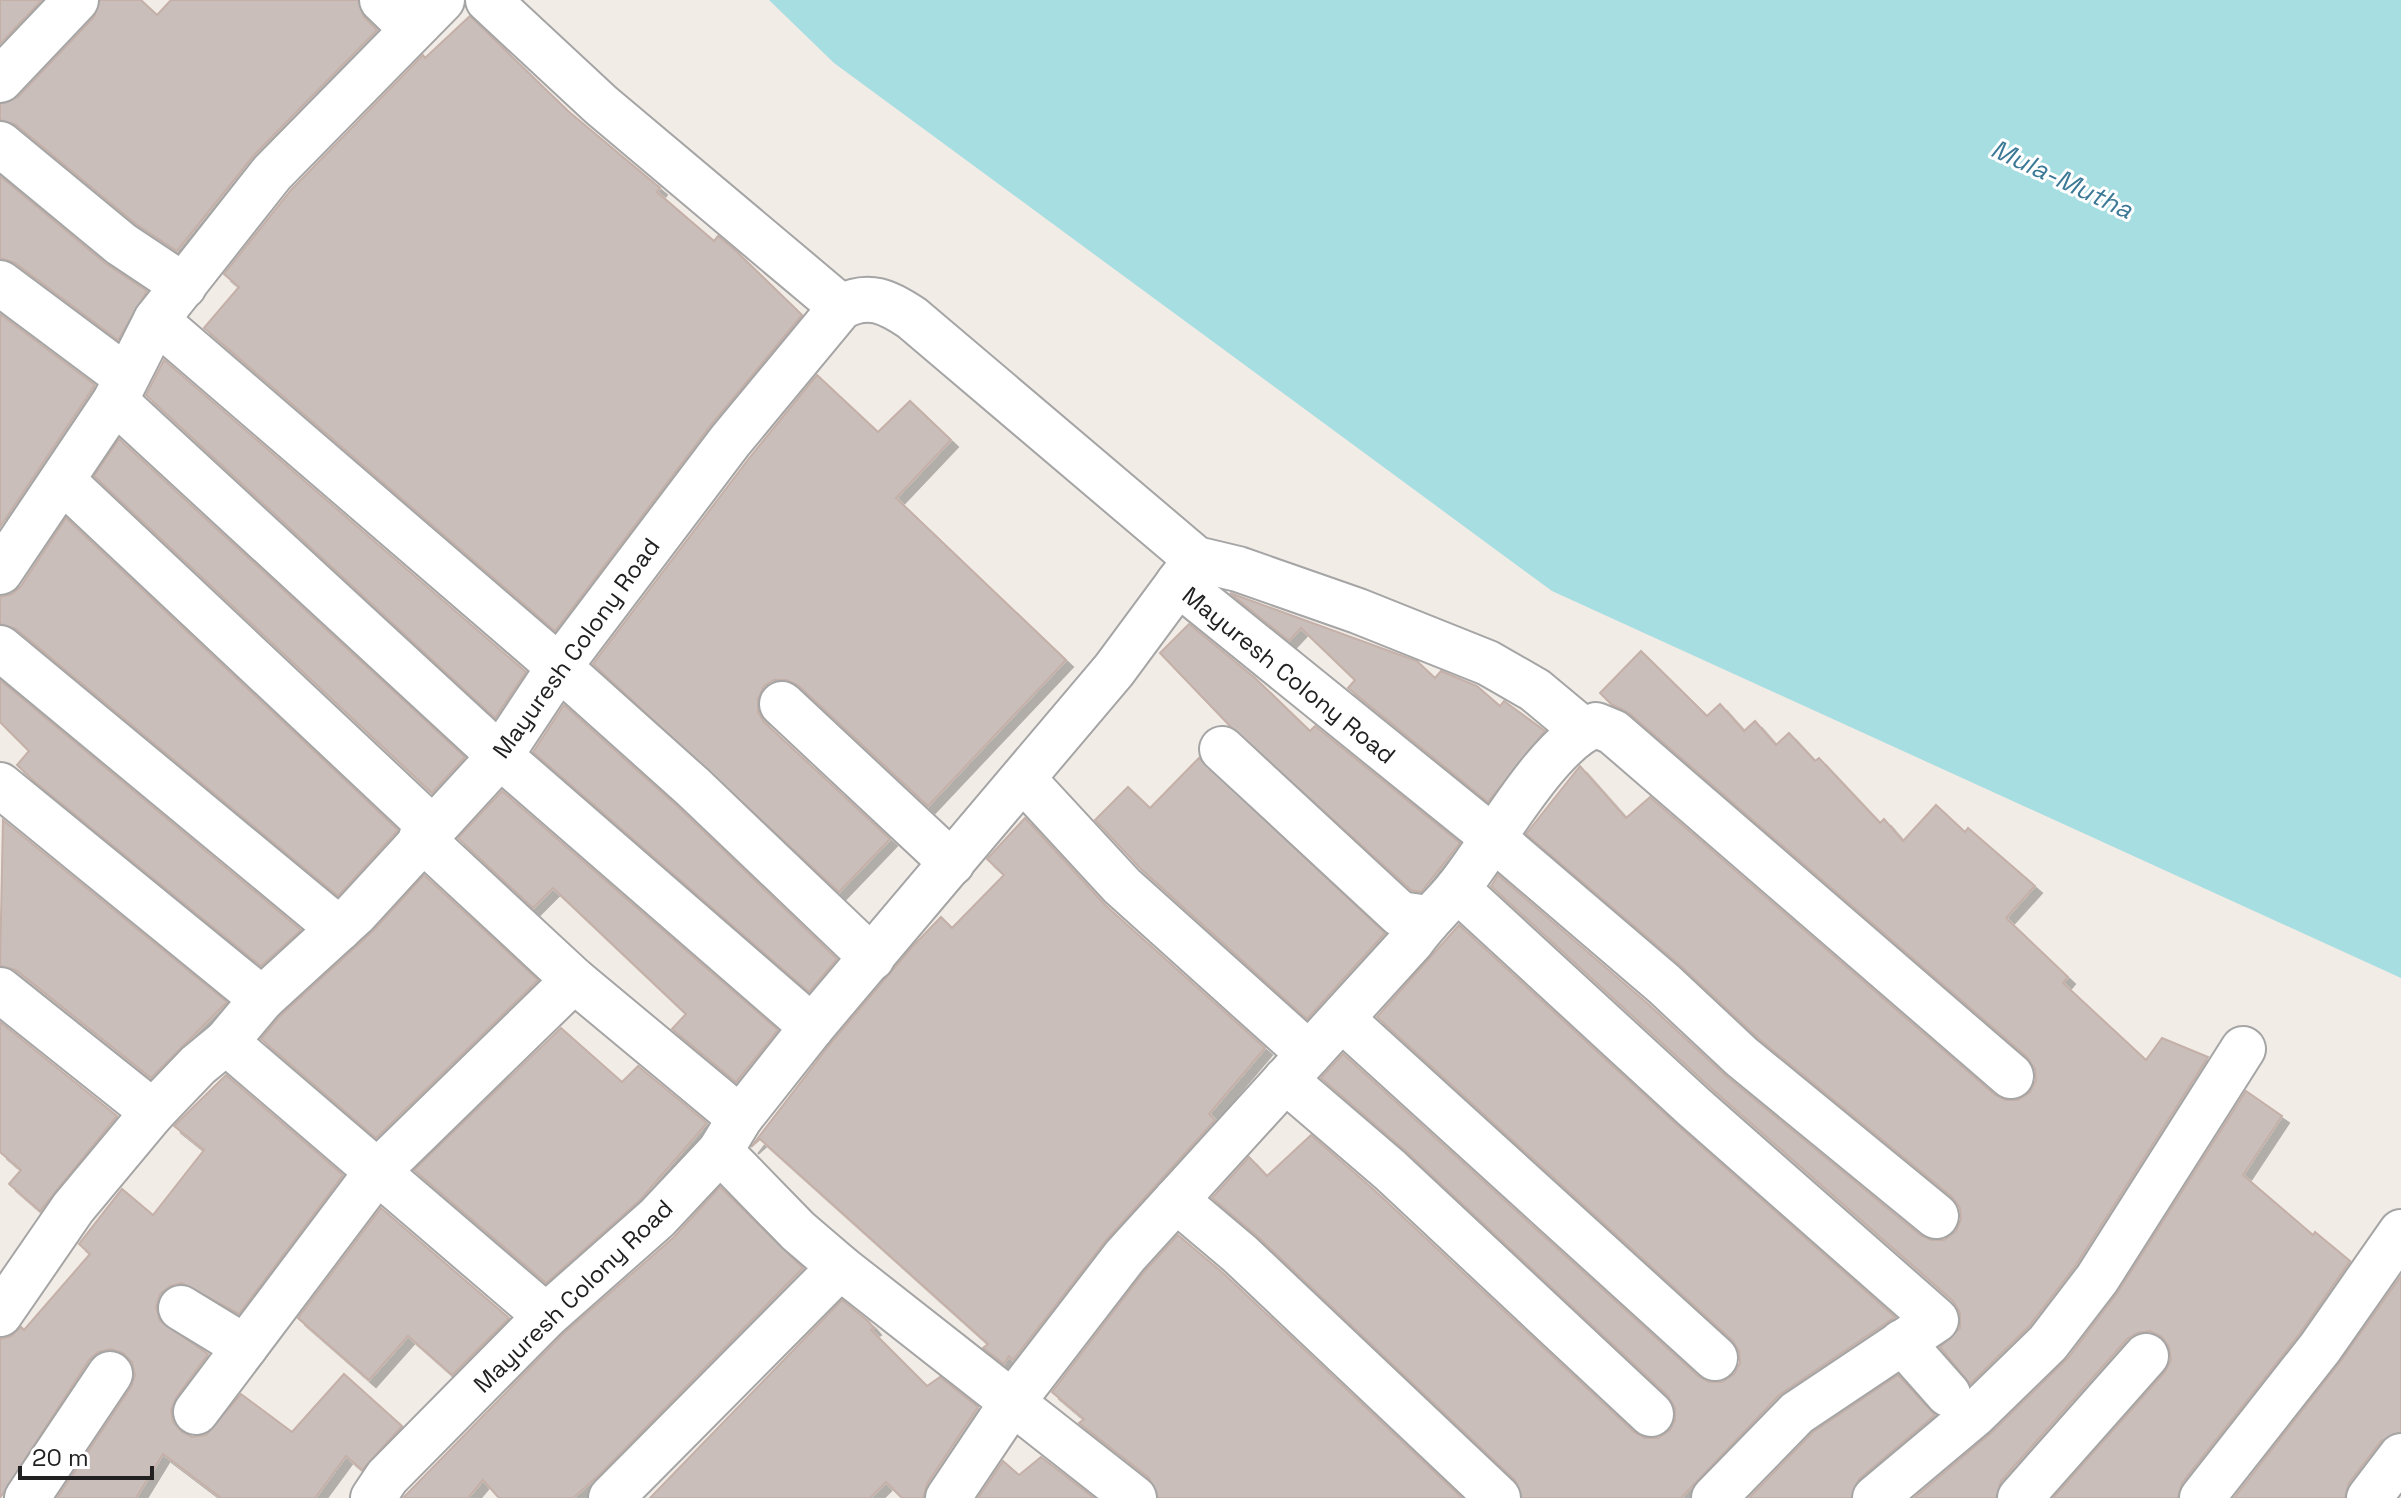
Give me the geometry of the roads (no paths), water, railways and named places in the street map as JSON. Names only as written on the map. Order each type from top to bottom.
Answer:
[{"type":"street","points":[[0,80],[76,0]]},
{"type":"street","points":[[488,0],[601,105],[841,307]]},
{"type":"street","points":[[0,572],[63,481],[120,389],[156,320],[272,173],[412,10]]},
{"type":"street","points":[[0,144],[121,244],[184,286]]},
{"type":"street","points":[[0,283],[120,389],[500,756],[812,1027]]},
{"type":"street","name":"Mayuresh Colony Road","points":[[0,1314],[73,1208],[153,1112],[198,1065],[226,1042],[262,999],[339,929],[500,756],[559,667],[730,441],[841,307],[856,299],[885,300],[912,318],[1187,571],[1664,984],[1742,1057],[1936,1216]]},
{"type":"street","points":[[156,320],[559,667],[693,787],[872,958]]},
{"type":"street","points":[[63,481],[426,833],[730,1135],[798,1231],[1011,1404],[1113,1492]]},
{"type":"street","points":[[1187,571],[1238,569],[1358,611],[1488,663],[1535,690],[1583,730]]},
{"type":"street","name":"Mayuresh Colony Road","points":[[373,1498],[387,1477],[546,1316],[657,1218],[730,1135],[812,1027],[1114,670],[1187,571]]},
{"type":"street","points":[[0,648],[339,929]]},
{"type":"street","points":[[782,704],[952,863]]},
{"type":"street","points":[[948,1498],[1011,1404],[1125,1256],[1342,1019],[1442,903],[1526,792],[1583,730],[1596,725],[1613,732],[2011,1076]]},
{"type":"street","points":[[1222,749],[1400,914],[1442,903]]},
{"type":"street","points":[[1023,779],[1297,1067],[1390,1170],[1651,1414]]},
{"type":"street","points":[[0,785],[262,999]]},
{"type":"street","points":[[1442,903],[1694,1107],[1936,1320],[1797,1413],[1714,1498]]},
{"type":"street","points":[[196,1412],[376,1173],[574,980]]},
{"type":"street","points":[[0,990],[153,1112]]},
{"type":"street","points":[[1342,1019],[1715,1358]]},
{"type":"street","points":[[226,1042],[546,1316]]},
{"type":"street","points":[[1875,1498],[1974,1415],[2048,1343],[2097,1279],[2243,1049]]},
{"type":"street","points":[[1694,1107],[1742,1057]]},
{"type":"street","points":[[1176,1200],[1240,1254],[1498,1498]]},
{"type":"street","points":[[2202,1498],[2320,1348],[2401,1232]]},
{"type":"street","points":[[611,1498],[840,1267]]},
{"type":"street","points":[[181,1308],[245,1347]]},
{"type":"street","points":[[1902,1342],[1948,1394]]},
{"type":"street","points":[[2020,1498],[2146,1356]]},
{"type":"street","points":[[27,1498],[110,1374]]},
{"type":"street","points":[[2369,1498],[2401,1456]]},
{"type":"water","name":"Mula-Mutha","points":[[769,0],[2401,0],[2401,978],[1552,591],[834,63]]}]
